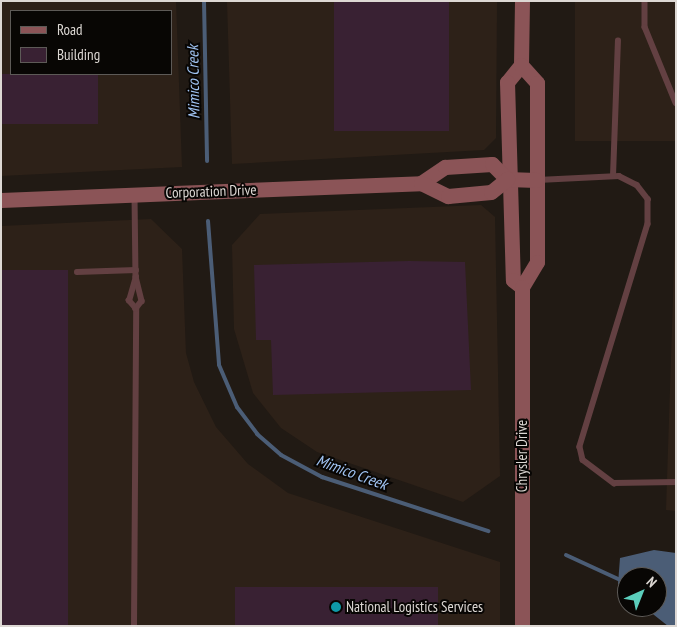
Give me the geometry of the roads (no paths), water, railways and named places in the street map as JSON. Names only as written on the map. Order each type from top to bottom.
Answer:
[{"type":"street","points":[[522,1],[521,65],[537,83],[536,180],[538,262],[522,287]]},
{"type":"street","name":"Chrysler Drive","points":[[521,65],[507,82],[507,178],[513,280],[522,287],[522,626]]},
{"type":"street","points":[[420,183],[445,167],[492,164],[507,178],[536,180]]},
{"type":"street","name":"Corporation Drive","points":[[1,200],[420,183],[448,196],[491,192],[507,178]]},
{"type":"lane","points":[[645,1],[645,27],[676,103]]},
{"type":"lane","points":[[613,176],[618,41]]},
{"type":"lane","points":[[536,180],[613,176],[637,185],[648,199],[650,215],[580,447],[583,460],[614,483],[676,482]]},
{"type":"lane","points":[[134,626],[136,309],[142,301],[136,273],[135,194]]},
{"type":"lane","points":[[77,272],[136,273]]},
{"type":"lane","points":[[136,273],[129,287],[129,301],[136,309]]},
{"type":"water","points":[[654,550],[676,553],[676,626],[668,626],[657,617],[667,617],[667,567],[619,567],[620,558]]},
{"type":"waterway","name":"Mimico Creek","points":[[204,1],[207,161]]},
{"type":"waterway","name":"Mimico Creek","points":[[208,221],[219,365],[237,407],[257,434],[281,455],[322,477],[488,531]]},
{"type":"waterway","name":"Mimico Creek","points":[[566,555],[617,578]]},
{"type":"place","name":"National Logistics Services","points":[[336,607]]}]
